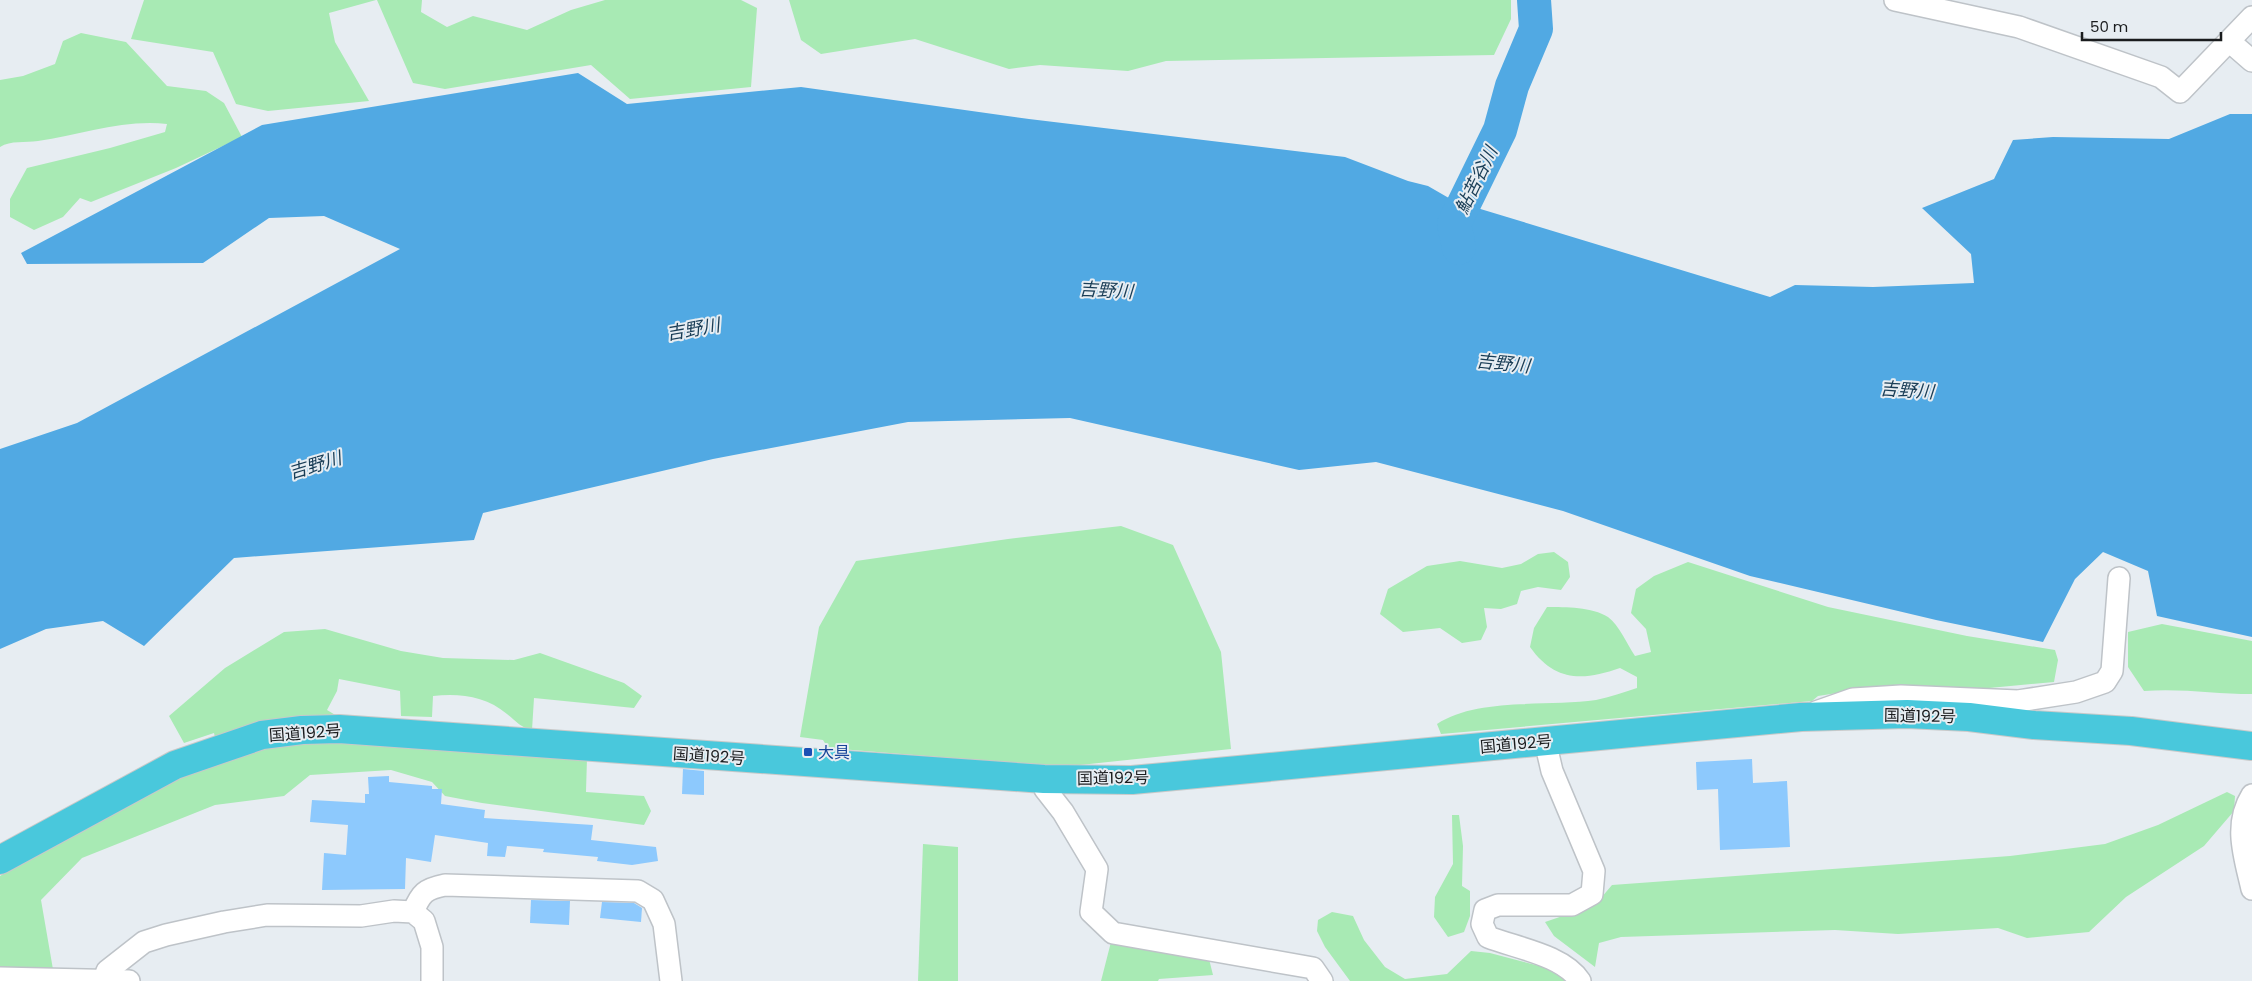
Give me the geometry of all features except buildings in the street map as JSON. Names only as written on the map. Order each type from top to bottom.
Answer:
[{"type":"highway","name":"国道192号","points":[[0,860],[175,765],[262,735],[302,730],[339,729],[1044,779],[1132,780],[1801,717],[1907,714],[1968,717],[2034,725],[2131,731],[2252,746]]},
{"type":"street","points":[[1895,0],[2019,27],[2161,77],[2180,92],[2252,17]]},
{"type":"street","points":[[2229,41],[2252,62]]},
{"type":"street","points":[[1801,717],[1853,699],[1901,696],[2018,701],[2076,692],[2105,682],[2112,671],[2119,578]]},
{"type":"street","points":[[1545,741],[1552,772],[1594,871],[1592,894],[1572,905],[1498,905],[1485,910],[1482,924],[1488,937],[1555,960],[1576,975],[1580,981]]},
{"type":"street","points":[[1044,779],[1045,789],[1063,812],[1097,869],[1091,912],[1114,933],[1313,968],[1322,981]]},
{"type":"street","points":[[2252,795],[2244,810],[2241,843],[2252,890]]},
{"type":"street","points":[[413,912],[419,897],[430,888],[445,885],[638,891],[652,900],[664,924],[670,981]]},
{"type":"street","points":[[104,980],[107,971],[144,942],[224,922],[267,916],[361,916],[394,911],[413,912],[424,920],[432,946],[432,981]]},
{"type":"street","points":[[0,978],[129,981]]},
{"type":"green space","points":[[144,0],[376,0],[329,13],[335,42],[369,101],[268,111],[236,104],[213,52],[131,39]]},
{"type":"green space","points":[[377,0],[422,0],[421,12],[447,27],[473,16],[527,30],[571,10],[605,0],[741,0],[757,8],[751,87],[630,99],[591,65],[445,89],[413,83]]},
{"type":"green space","points":[[789,0],[1511,0],[1511,19],[1494,55],[1166,61],[1128,71],[1040,65],[1009,69],[915,39],[821,54],[801,40]]},
{"type":"green space","points":[[81,33],[126,42],[167,86],[206,91],[224,103],[242,137],[176,168],[91,202],[80,198],[63,217],[34,230],[10,217],[10,199],[27,168],[110,148],[165,132],[167,124],[151,123],[118,126],[38,141],[9,143],[0,147],[0,80],[23,76],[55,64],[63,41]]},
{"type":"green space","points":[[1121,526],[1173,545],[1221,652],[1231,749],[1061,767],[828,748],[823,740],[800,737],[819,627],[856,561],[1008,539]]},
{"type":"green space","points":[[1554,552],[1568,562],[1570,577],[1561,590],[1538,587],[1521,591],[1517,604],[1501,609],[1484,608],[1487,627],[1481,640],[1462,643],[1440,628],[1403,632],[1380,614],[1388,589],[1427,566],[1460,561],[1502,568],[1521,564],[1538,554]]},
{"type":"green space","points":[[1688,562],[1828,607],[1967,636],[2055,650],[2058,660],[2054,682],[1968,690],[1882,686],[1818,696],[1812,701],[1441,734],[1437,724],[1472,710],[1514,704],[1596,700],[1637,688],[1637,677],[1620,668],[1594,675],[1570,676],[1549,667],[1530,647],[1534,628],[1547,607],[1587,609],[1612,620],[1635,656],[1651,652],[1646,629],[1631,613],[1636,589],[1654,576]]},
{"type":"green space","points":[[2162,624],[2252,641],[2252,694],[2171,690],[2144,691],[2128,667],[2128,632]]},
{"type":"green space","points":[[325,629],[401,651],[443,658],[514,660],[540,653],[624,683],[642,696],[634,708],[534,698],[532,730],[522,726],[490,703],[472,697],[453,695],[433,696],[432,717],[401,716],[400,691],[339,679],[337,691],[327,710],[382,743],[587,758],[586,792],[644,796],[651,811],[644,825],[482,803],[445,796],[432,782],[391,770],[310,775],[284,796],[215,805],[82,858],[41,900],[55,981],[0,981],[0,876],[87,823],[220,758],[214,733],[184,743],[169,716],[225,668],[284,632]]},
{"type":"green space","points":[[2227,792],[2235,796],[2234,811],[2204,846],[2126,897],[2089,932],[2027,938],[1998,928],[1898,934],[1835,930],[1621,937],[1599,943],[1595,967],[1554,936],[1545,922],[1595,905],[1612,885],[2010,856],[2105,844],[2158,825]]},
{"type":"green space","points":[[1452,815],[1459,815],[1463,846],[1462,886],[1470,891],[1470,916],[1464,932],[1448,937],[1434,917],[1435,897],[1453,864]]},
{"type":"green space","points":[[923,844],[958,847],[958,981],[918,981]]},
{"type":"green space","points":[[1332,912],[1353,916],[1364,940],[1385,967],[1405,979],[1447,974],[1471,951],[1490,953],[1555,970],[1566,981],[1350,981],[1325,947],[1317,931],[1318,920]]},
{"type":"green space","points":[[1111,942],[1209,959],[1213,975],[1159,979],[1158,981],[1101,981]]},
{"type":"water","name":"吉野川","points":[[578,73],[627,104],[801,87],[1029,119],[1345,157],[1408,181],[1428,186],[1454,201],[1770,297],[1795,285],[1873,287],[1974,283],[1971,254],[1922,208],[1994,179],[2013,140],[2053,137],[2169,139],[2230,114],[2252,114],[2252,637],[2157,616],[2148,571],[2103,552],[2075,579],[2043,642],[1936,620],[1750,576],[1563,511],[1376,462],[1299,470],[1070,418],[908,422],[713,459],[483,513],[474,540],[234,558],[144,646],[103,621],[46,629],[0,649],[0,449],[77,423],[400,249],[324,216],[269,218],[203,263],[27,264],[21,253],[262,125]]},
{"type":"waterway","name":"鮎苦谷川","points":[[1459,248],[1454,224],[1500,130],[1512,86],[1536,29],[1534,0]]},
{"type":"place","name":"大具","points":[[808,752]]}]
